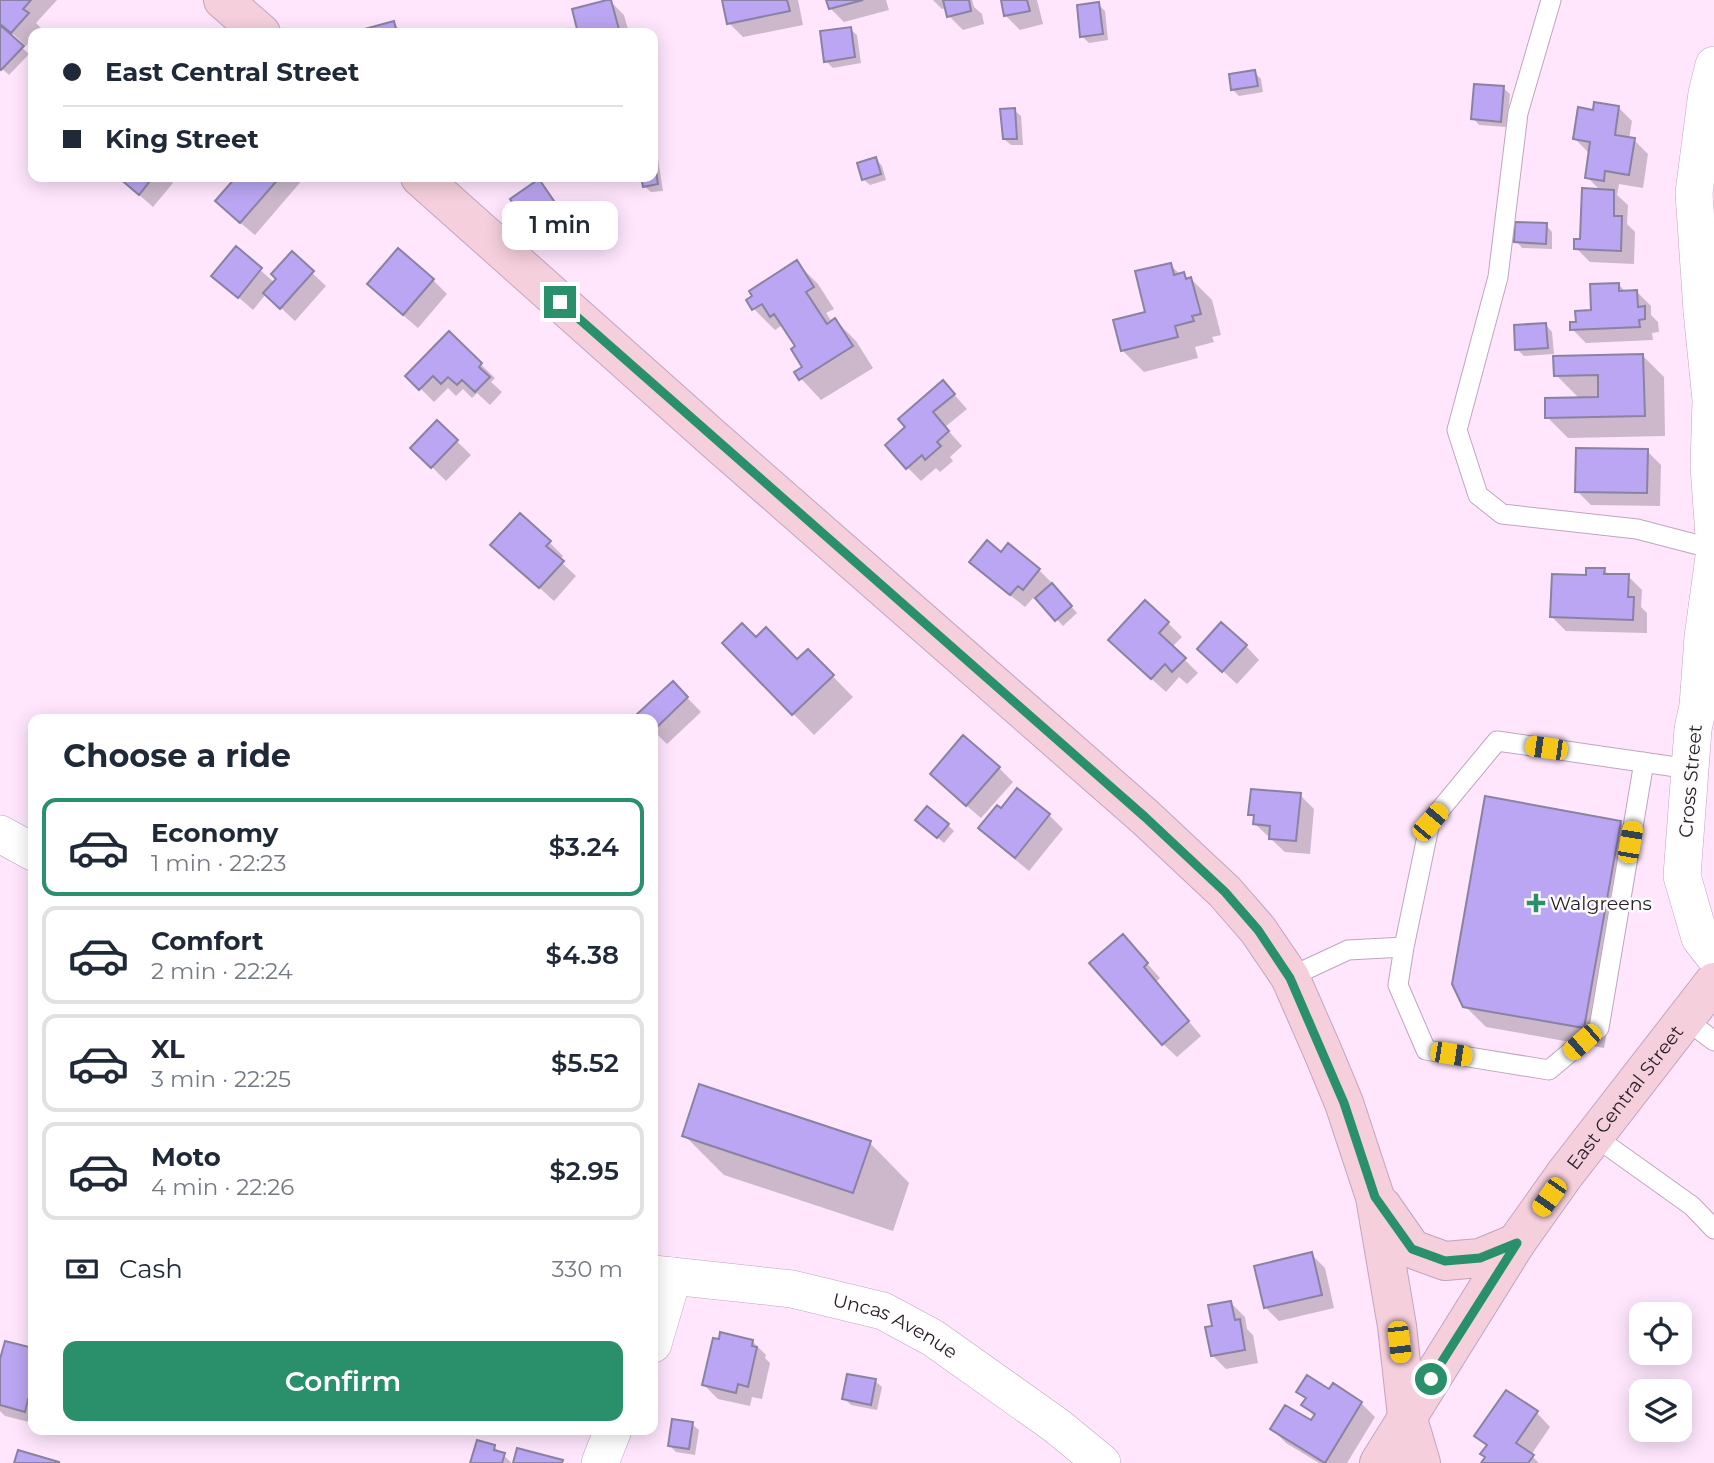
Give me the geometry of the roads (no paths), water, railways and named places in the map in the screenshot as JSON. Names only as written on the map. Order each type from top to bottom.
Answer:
[{"type":"main road","points":[[232,2],[256,28]]},
{"type":"main road","points":[[426,182],[1145,817],[1225,892],[1258,930],[1290,978],[1344,1103],[1375,1197],[1397,1326],[1407,1416],[1421,1463]]},
{"type":"main road","name":"East Central Street","points":[[1379,1463],[1517,1243],[1564,1174],[1594,1136],[1700,1030],[1714,982]]},
{"type":"main road","points":[[1375,1197],[1412,1249],[1445,1261],[1480,1258],[1517,1243]]},
{"type":"street","points":[[1714,65],[1706,93],[1694,193],[1711,400],[1709,466],[1714,536]]},
{"type":"street","name":"Cross Street","points":[[1714,556],[1699,706],[1693,729],[1682,876],[1700,938],[1714,956]]},
{"type":"street","points":[[0,834],[28,849]]},
{"type":"street","points":[[658,1309],[663,1275]]},
{"type":"street","name":"Uncas Avenue","points":[[663,1275],[792,1289],[883,1311],[933,1338],[1057,1426],[1102,1463]]},
{"type":"street","points":[[600,1463],[611,1435]]},
{"type":"lane","points":[[1551,0],[1518,113],[1498,277],[1457,430],[1478,495],[1502,514],[1637,529],[1714,549]]},
{"type":"lane","points":[[1643,762],[1599,1028],[1549,1070],[1426,1050],[1398,985],[1430,822],[1497,741],[1643,762],[1690,769]]},
{"type":"lane","points":[[1290,978],[1348,950],[1404,947]]},
{"type":"lane","points":[[1594,1136],[1692,1206],[1714,1229]]},
{"type":"place","name":"Walgreens","points":[[1536,903]]}]
